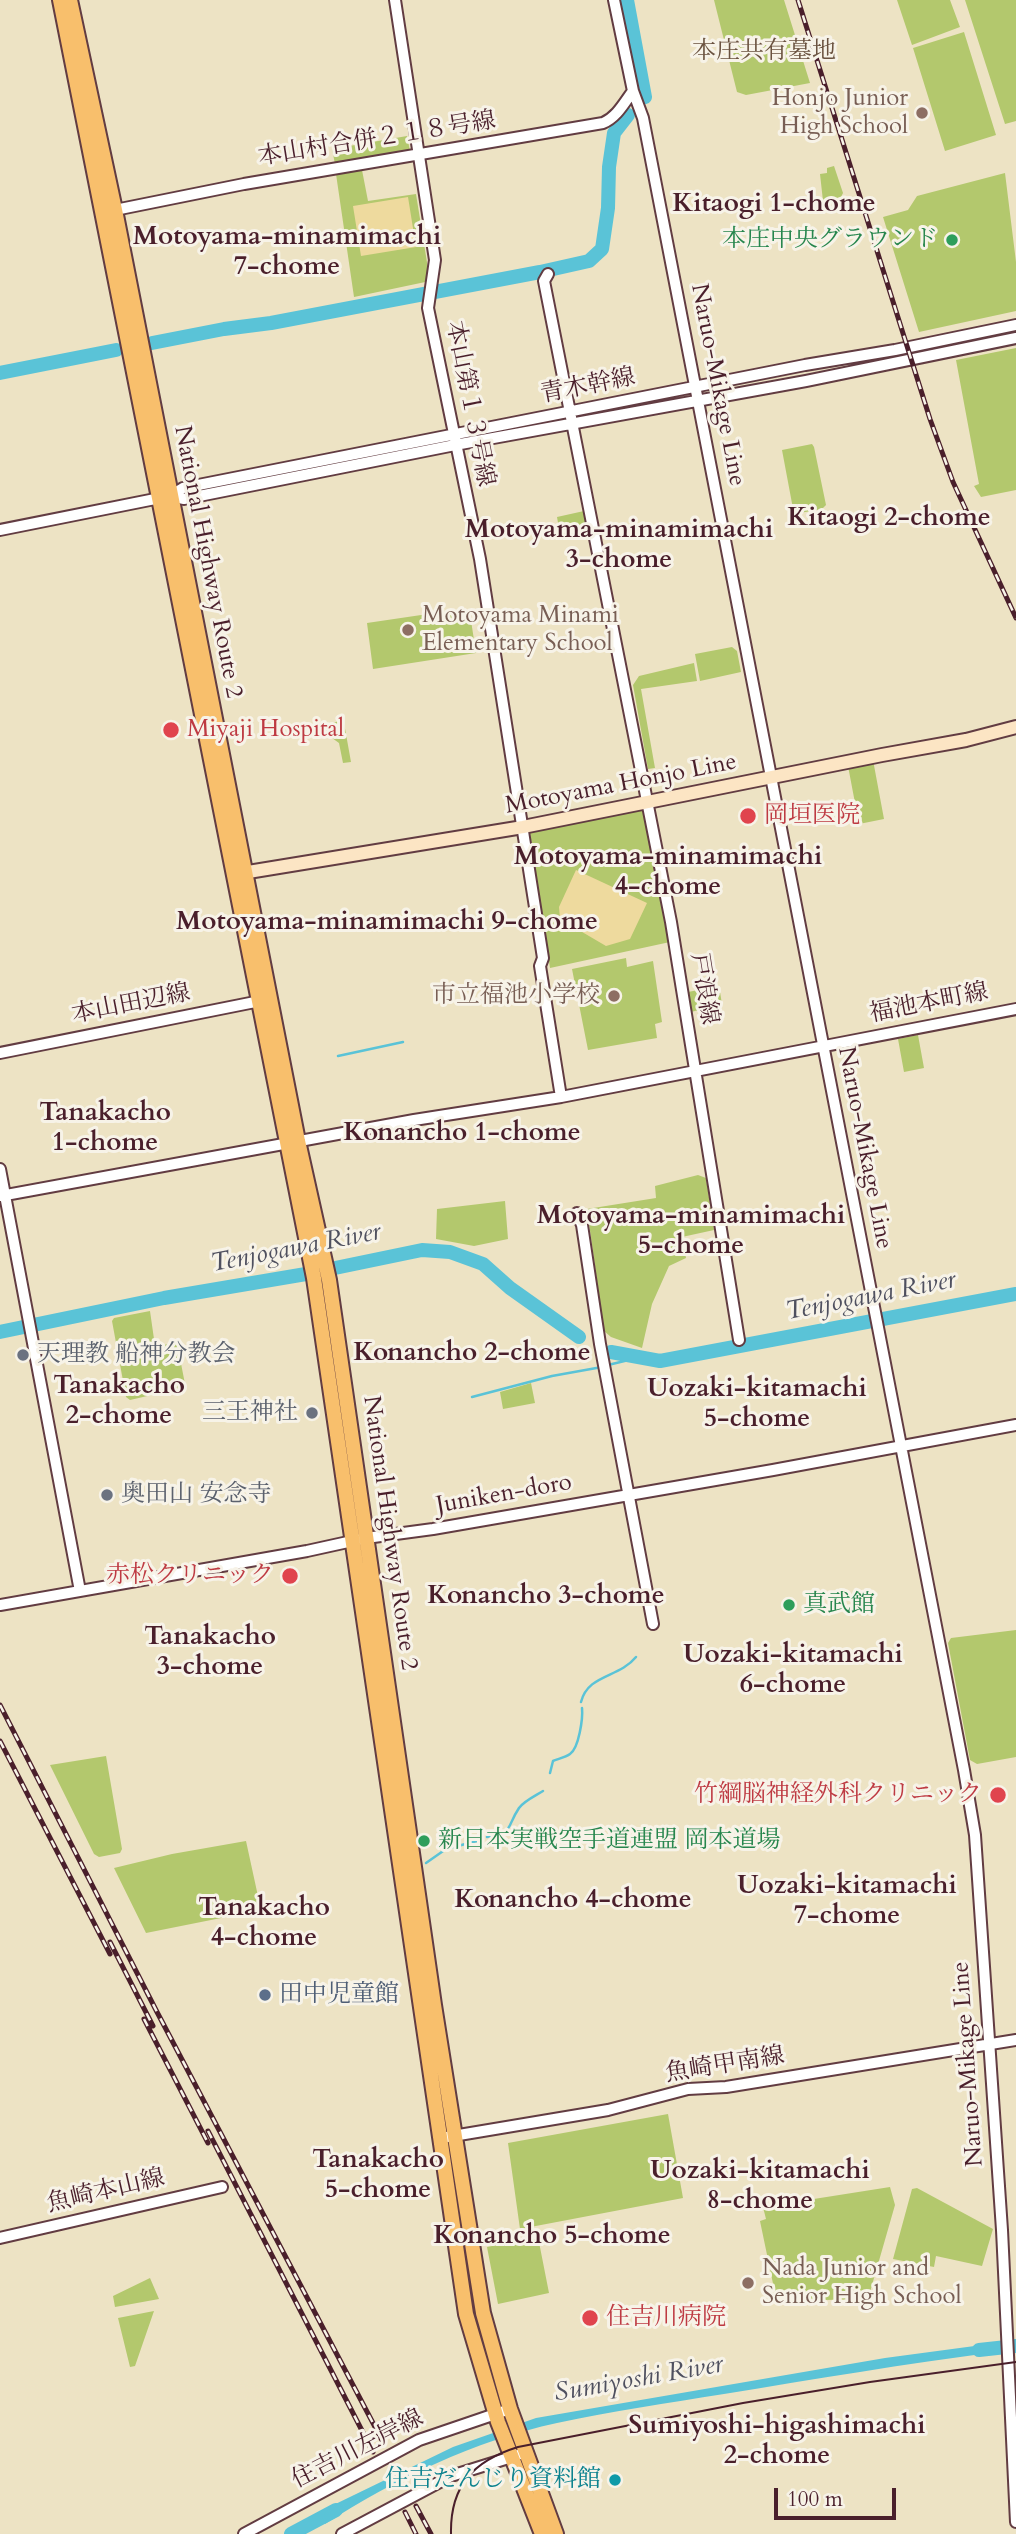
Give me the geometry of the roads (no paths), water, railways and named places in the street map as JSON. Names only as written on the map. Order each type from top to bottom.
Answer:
[{"type":"highway","name":"National Highway Route 2","points":[[60,0],[164,497],[292,1143],[320,1271],[447,2137],[467,2314],[497,2417],[542,2534]]},
{"type":"highway","name":"National Highway Route 2","points":[[70,0],[115,210],[164,497]]},
{"type":"highway","name":"National Highway Route 2","points":[[447,2137],[483,2313],[512,2413],[556,2534]]},
{"type":"main road","name":"Motoyama Honjo Line","points":[[239,874],[523,827],[966,740],[1016,727]]},
{"type":"street","name":"本山第１３号線","points":[[395,0],[435,261],[428,308],[480,559],[543,958],[540,966],[561,1097]]},
{"type":"street","name":"Naruo-Mikage Line","points":[[614,0],[633,91],[643,118],[699,400],[975,1835],[1007,2329],[1016,2522]]},
{"type":"street","name":"本山村合併２１８号線","points":[[115,210],[244,184],[603,123],[611,120],[633,91]]},
{"type":"street","name":"戸浪線","points":[[548,274],[544,281],[671,922],[739,1340]]},
{"type":"street","name":"青木幹線","points":[[571,418],[696,387],[1016,325]]},
{"type":"street","name":"青木幹線","points":[[0,530],[164,497],[183,488],[571,418],[699,400],[806,381],[898,360],[1016,338]]},
{"type":"street","name":"本山田辺線","points":[[0,1053],[264,1000]]},
{"type":"street","name":"福池本町線","points":[[3,1196],[561,1097],[1016,1009]]},
{"type":"street","points":[[0,1169],[80,1591]]},
{"type":"street","points":[[577,1213],[582,1225],[601,1350],[653,1624]]},
{"type":"street","name":"Juniken-doro","points":[[0,1605],[1016,1425]]},
{"type":"street","name":"魚崎甲南線","points":[[447,2137],[608,2110],[688,2089],[726,2087],[1016,2040]]},
{"type":"street","name":"魚崎本山線","points":[[0,2238],[222,2188]]},
{"type":"street","name":"住吉川左岸線","points":[[244,2534],[419,2440],[512,2413]]},
{"type":"street","points":[[342,2534],[451,2476],[525,2447]]},
{"type":"water","points":[[997,2343],[996,2352],[640,2407],[526,2431],[436,2463],[325,2524],[319,2512],[453,2447],[536,2418],[885,2358]]},
{"type":"waterway","points":[[627,0],[645,97]]},
{"type":"waterway","points":[[152,343],[271,323],[589,261],[602,249],[614,133],[628,115]]},
{"type":"waterway","points":[[0,373],[116,350]]},
{"type":"waterway","points":[[338,1056],[403,1042]]},
{"type":"waterway","name":"Tenjogawa River","points":[[0,1332],[422,1250],[450,1252],[483,1264],[510,1288],[579,1337]]},
{"type":"waterway","name":"Tenjogawa River","points":[[611,1352],[660,1361],[1016,1294]]},
{"type":"waterway","points":[[608,1365],[637,1358]]},
{"type":"waterway","points":[[472,1397],[552,1376],[602,1367]]},
{"type":"waterway","points":[[581,1702],[590,1686],[629,1664],[636,1657]]},
{"type":"waterway","points":[[550,1773],[553,1761],[570,1754],[576,1746],[582,1708]]},
{"type":"waterway","points":[[487,1837],[509,1828],[521,1805],[543,1791]]},
{"type":"waterway","points":[[426,1863],[446,1849],[477,1841]]},
{"type":"waterway","name":"Sumiyoshi River","points":[[979,2350],[1016,2346]]},
{"type":"waterway","name":"Sumiyoshi River","points":[[291,2534],[336,2510]]},
{"type":"tram line","points":[[451,2534],[455,2502],[467,2478],[488,2460],[518,2447],[743,2403],[1016,2362]]},
{"type":"railway","points":[[798,0],[930,419],[953,482],[1016,618]]},
{"type":"railway","points":[[0,1705],[157,2012],[384,2444]]},
{"type":"railway","points":[[0,1741],[110,1954]]},
{"type":"railway","points":[[110,1942],[153,2026]]},
{"type":"railway","points":[[144,2019],[208,2143]]},
{"type":"railway","points":[[208,2131],[373,2452]]},
{"type":"railway","points":[[416,2506],[431,2534]]},
{"type":"railway","points":[[405,2512],[416,2534]]},
{"type":"place","name":"Honjo Junior High School","points":[[922,113]]},
{"type":"place","name":"本庄中央グラウンド","points":[[952,240]]},
{"type":"place","name":"Motoyama Minami Elementary School","points":[[408,630]]},
{"type":"place","name":"Miyaji Hospital","points":[[171,730]]},
{"type":"place","name":"岡垣医院","points":[[748,816]]},
{"type":"place","name":"市立福池小学校","points":[[614,996]]},
{"type":"place","name":"天理教 船神分教会","points":[[23,1355]]},
{"type":"place","name":"三王神社","points":[[312,1413]]},
{"type":"place","name":"奥田山 安念寺","points":[[107,1495]]},
{"type":"place","name":"赤松クリニック","points":[[290,1576]]},
{"type":"place","name":"真武館","points":[[789,1605]]},
{"type":"place","name":"竹綱脳神経外科クリニック","points":[[998,1795]]},
{"type":"place","name":"新日本実戦空手道連盟 岡本道場","points":[[424,1841]]},
{"type":"place","name":"田中児童館","points":[[265,1995]]},
{"type":"place","name":"Nada Junior and Senior High School","points":[[748,2283]]},
{"type":"place","name":"住吉川病院","points":[[590,2318]]},
{"type":"place","name":"住吉だんじり資料館","points":[[615,2480]]},
{"type":"district","name":"Kitaogi 1-chome","points":[[774,205]]},
{"type":"district","name":"Motoyama-minamimachi 7-chome","points":[[287,253]]},
{"type":"district","name":"Kitaogi 2-chome","points":[[889,519]]},
{"type":"district","name":"Motoyama-minamimachi 3-chome","points":[[619,546]]},
{"type":"district","name":"Motoyama-minamimachi 4-chome","points":[[668,872]]},
{"type":"district","name":"Motoyama-minamimachi 9-chome","points":[[387,923]]},
{"type":"district","name":"Tanakacho 1-chome","points":[[105,1129]]},
{"type":"district","name":"Konancho 1-chome","points":[[462,1134]]},
{"type":"district","name":"Motoyama-minamimachi 5-chome","points":[[691,1232]]},
{"type":"district","name":"Konancho 2-chome","points":[[472,1354]]},
{"type":"district","name":"Tanakacho 2-chome","points":[[119,1402]]},
{"type":"district","name":"Uozaki-kitamachi 5-chome","points":[[757,1405]]},
{"type":"district","name":"Konancho 3-chome","points":[[546,1597]]},
{"type":"district","name":"Tanakacho 3-chome","points":[[210,1653]]},
{"type":"district","name":"Uozaki-kitamachi 6-chome","points":[[793,1671]]},
{"type":"district","name":"Konancho 4-chome","points":[[573,1901]]},
{"type":"district","name":"Uozaki-kitamachi 7-chome","points":[[847,1902]]},
{"type":"district","name":"Tanakacho 4-chome","points":[[264,1924]]},
{"type":"district","name":"Tanakacho 5-chome","points":[[378,2176]]},
{"type":"district","name":"Uozaki-kitamachi 8-chome","points":[[760,2187]]},
{"type":"district","name":"Konancho 5-chome","points":[[552,2237]]},
{"type":"district","name":"Sumiyoshi-higashimachi 2-chome","points":[[777,2442]]},
{"type":"park label","name":"本庄共有墓地","points":[[764,52]]}]
